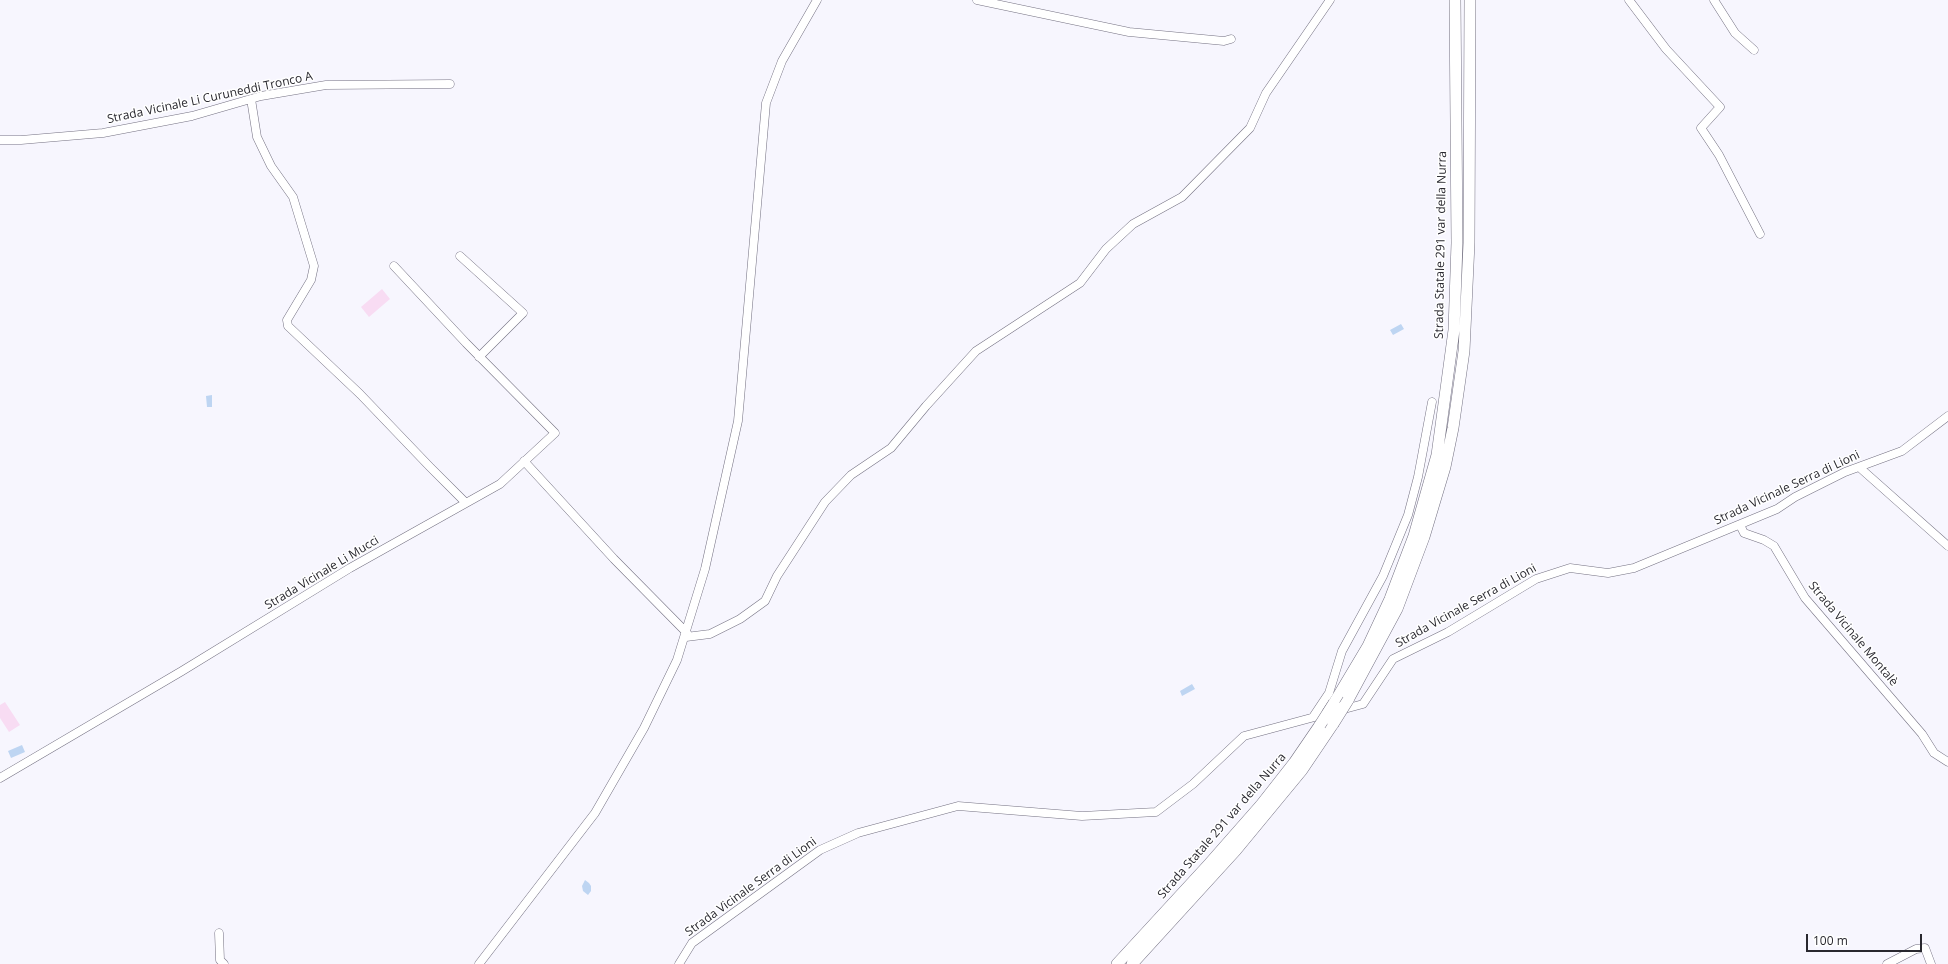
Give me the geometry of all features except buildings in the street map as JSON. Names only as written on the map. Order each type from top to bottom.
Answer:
[{"type":"highway","name":"Strada Statale 291 var della Nurra","points":[[1117,964],[1210,863],[1294,763],[1317,721],[1334,703],[1368,646],[1390,599],[1414,536],[1437,455],[1454,330],[1457,243],[1455,0]]},
{"type":"highway","name":"Strada Statale 291 var della Nurra","points":[[1132,964],[1236,850],[1302,770],[1333,724],[1369,664],[1400,602],[1424,538],[1445,467],[1455,414],[1464,351],[1469,243],[1470,0]]},
{"type":"street","points":[[479,964],[595,813],[644,728],[678,660],[705,569],[738,421],[766,103],[782,61],[817,0]]},
{"type":"street","points":[[977,0],[1129,32],[1224,41],[1231,39]]},
{"type":"street","points":[[524,462],[686,635],[710,634],[740,619],[765,601],[781,569],[826,502],[850,475],[891,448],[926,406],[976,351],[1080,283],[1106,249],[1133,224],[1182,197],[1250,128],[1266,93],[1330,0]]},
{"type":"street","points":[[1629,0],[1666,49],[1720,107],[1701,128],[1719,155],[1760,234]]},
{"type":"street","points":[[1714,0],[1735,33],[1754,50]]},
{"type":"street","name":"Strada Vicinale Li Curuneddi Tronco A","points":[[0,140],[21,140],[103,133],[192,116],[251,99],[326,85],[450,84]]},
{"type":"street","points":[[251,99],[257,137],[272,166],[293,197],[314,266],[311,280],[287,320],[288,326],[360,394],[466,503]]},
{"type":"street","points":[[460,256],[523,313],[479,357]]},
{"type":"street","name":"Strada Vicinale Li Mucci","points":[[0,778],[188,667],[350,568],[500,484],[555,433],[479,357],[394,266]]},
{"type":"street","points":[[1317,721],[1329,692],[1342,651],[1383,576],[1408,515],[1418,477],[1432,402]]},
{"type":"street","name":"Strada Vicinale Serra di Lioni","points":[[678,964],[692,943],[820,850],[858,833],[958,806],[1082,816],[1156,812],[1193,784],[1244,736],[1317,721],[1363,704],[1393,660],[1448,632],[1536,579],[1570,568],[1608,573],[1634,568],[1777,509],[1795,497],[1859,467],[1902,451],[1948,416]]},
{"type":"street","points":[[1859,467],[1948,546]]},
{"type":"street","name":"Strada Vicinale Montalè","points":[[1740,525],[1744,533],[1764,540],[1774,546],[1805,598],[1922,734],[1934,752],[1948,762]]},
{"type":"street","points":[[218,933],[220,960],[224,964]]},
{"type":"street","points":[[1887,964],[1916,949],[1924,948],[1931,964]]},
{"type":"shaded area","points":[[382,289],[390,299],[369,317],[361,307]]},
{"type":"shaded area","points":[[5,702],[20,725],[9,732],[0,718],[0,705]]},
{"type":"water","points":[[1401,324],[1404,329],[1393,335],[1390,330]]},
{"type":"water","points":[[212,395],[212,407],[207,407],[206,396]]},
{"type":"water","points":[[1192,684],[1195,689],[1182,696],[1180,691]]},
{"type":"water","points":[[22,745],[25,752],[11,758],[8,751]]},
{"type":"water","points":[[585,880],[591,886],[591,891],[588,895],[583,891],[582,886]]}]
